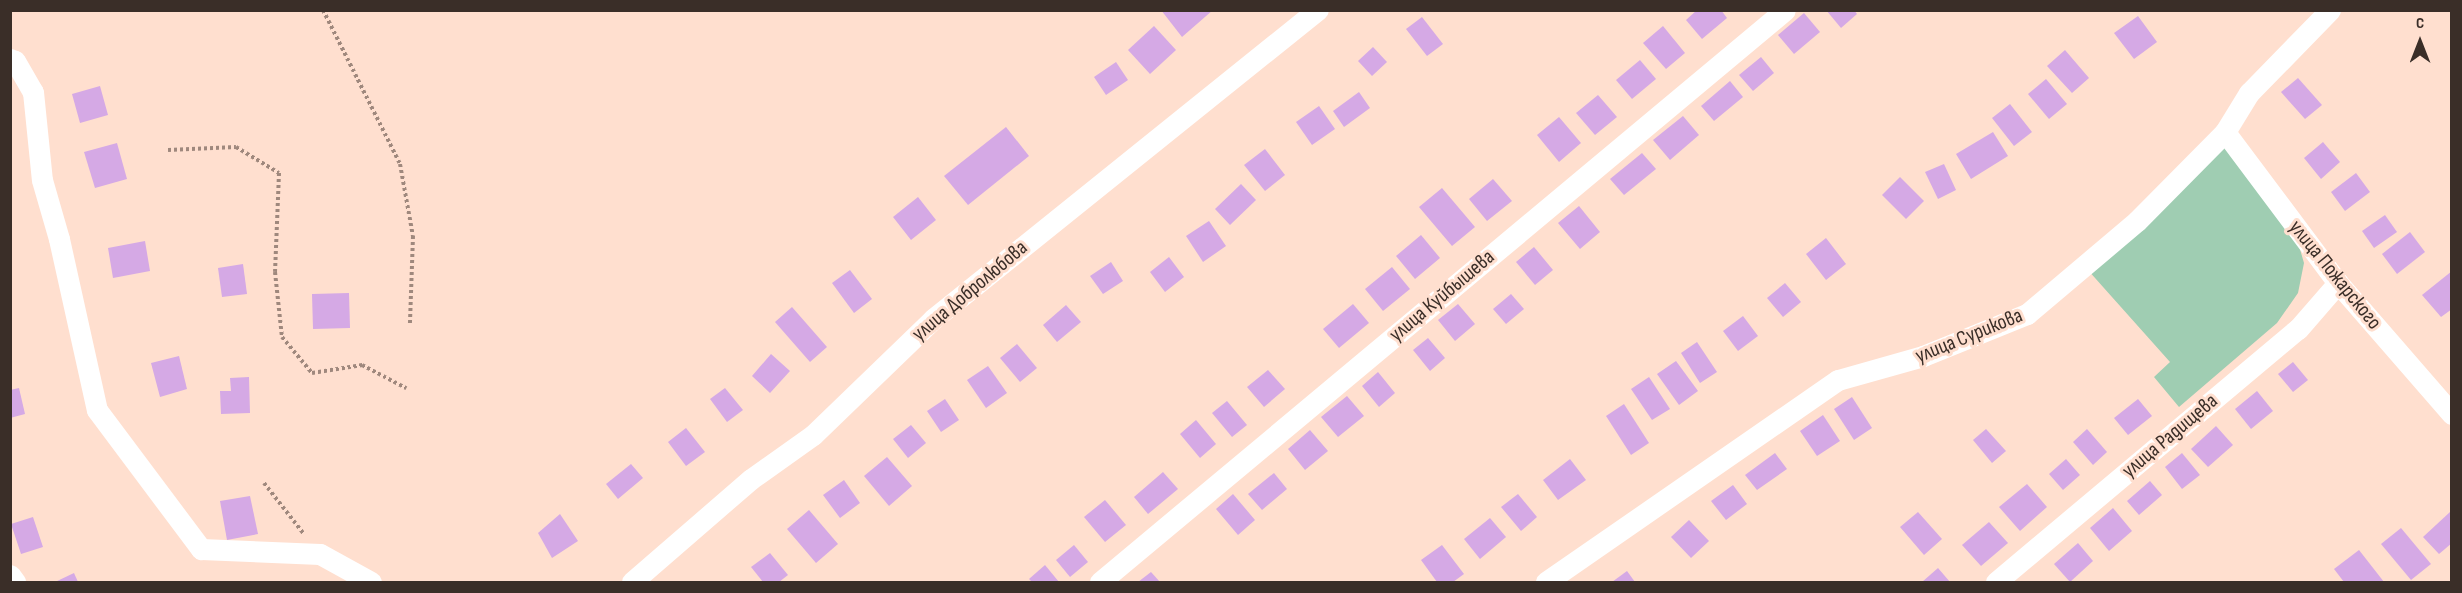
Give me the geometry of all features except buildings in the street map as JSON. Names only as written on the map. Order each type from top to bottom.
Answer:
[{"type":"street","name":"улица Добролюбова","points":[[632,582],[751,479],[813,435],[933,319],[1318,10]]},
{"type":"street","name":"улица Куйбышева","points":[[1100,582],[1785,10]]},
{"type":"street","name":"улица Сурикова","points":[[1546,582],[1838,380],[1923,356],[2027,314],[2137,221],[2225,132],[2249,93],[2330,10]]},
{"type":"street","points":[[10,59],[15,61],[33,92],[42,180],[59,239],[97,410],[201,549],[320,554],[371,582]]},
{"type":"street","name":"улица Пожарского","points":[[2225,132],[2338,283],[2451,414]]},
{"type":"street","name":"улица Радищева","points":[[1996,582],[2298,329],[2338,283]]},
{"type":"street","points":[[10,575],[15,582]]},
{"type":"path","points":[[322,10],[400,164],[414,236],[410,324]]},
{"type":"path","points":[[168,150],[236,147],[279,173],[275,272],[282,337],[312,373],[362,365],[406,388]]},
{"type":"path","points":[[264,483],[320,554]]},
{"type":"green space","points":[[2225,137],[2297,239],[2304,263],[2298,293],[2277,323],[2179,407],[2154,377],[2170,362],[2087,269]]}]
